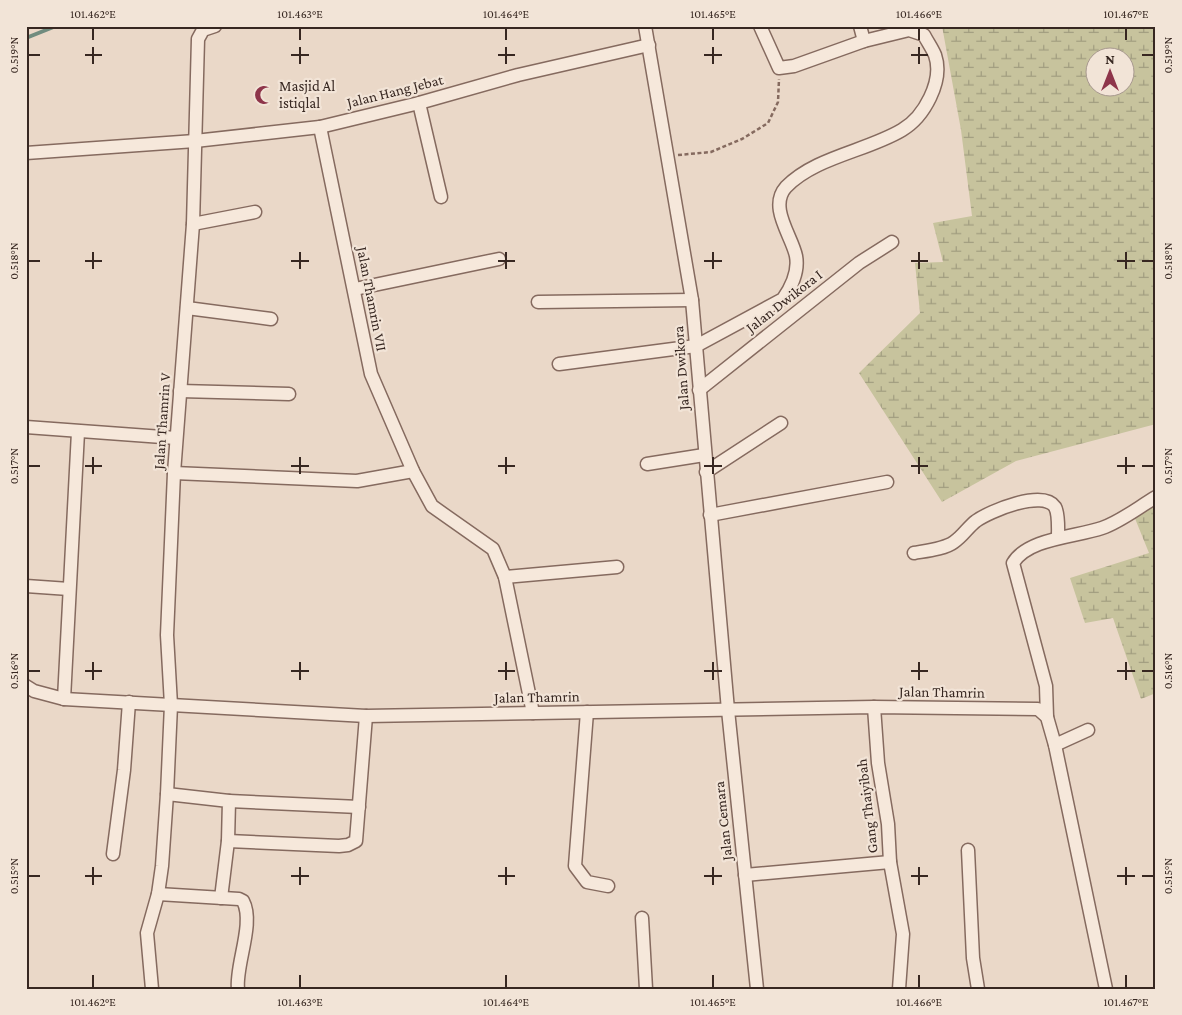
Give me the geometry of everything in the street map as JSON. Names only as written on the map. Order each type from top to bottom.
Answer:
[{"type":"street","name":"Jalan Thamrin V","points":[[152,989],[148,933],[158,894],[167,794],[171,705],[168,635],[174,473],[193,224],[198,39],[203,30],[215,26]]},
{"type":"street","name":"Jalan Dwikora","points":[[645,26],[692,300],[704,455],[728,710]]},
{"type":"street","points":[[559,364],[696,346],[783,299],[790,289],[796,272],[796,256],[781,216],[780,202],[784,190],[796,178],[843,154],[902,130],[922,112],[936,87],[935,56],[924,35],[909,30],[864,41],[794,66],[779,68],[760,26]]},
{"type":"street","points":[[860,26],[864,41]]},
{"type":"street","name":"Jalan Hang Jebat","points":[[26,153],[195,141],[320,127],[419,103],[518,75],[649,45]]},
{"type":"street","points":[[419,103],[441,197]]},
{"type":"street","name":"Jalan Thamrin VII","points":[[320,127],[371,374],[413,471],[432,506],[493,548],[506,577],[533,713]]},
{"type":"street","points":[[193,224],[256,212]]},
{"type":"street","name":"Jalan Dwikora I","points":[[699,390],[859,263],[892,242]]},
{"type":"street","points":[[354,289],[499,259]]},
{"type":"street","points":[[538,302],[692,300]]},
{"type":"street","points":[[187,308],[271,319]]},
{"type":"street","points":[[180,391],[289,394]]},
{"type":"street","points":[[706,472],[780,423]]},
{"type":"street","points":[[26,427],[176,438]]},
{"type":"street","points":[[64,699],[78,432]]},
{"type":"street","points":[[647,464],[704,455]]},
{"type":"street","points":[[174,473],[357,481],[413,471]]},
{"type":"street","points":[[710,515],[887,482]]},
{"type":"street","points":[[1106,989],[1055,745],[1047,717],[1046,686],[1013,563],[1018,555],[1058,537],[1102,528],[1156,497]]},
{"type":"street","points":[[914,554],[953,544],[974,522],[986,514],[1018,503],[1046,501],[1051,503],[1056,508],[1058,537]]},
{"type":"street","points":[[506,577],[617,567]]},
{"type":"street","points":[[26,586],[69,589]]},
{"type":"street","name":"Jalan Thamrin","points":[[26,686],[34,691],[64,699],[366,716],[874,707],[1038,709],[1047,717]]},
{"type":"street","points":[[112,854],[124,770],[129,702]]},
{"type":"street","name":"Gang Thaiyibah","points":[[874,707],[878,763],[888,824],[890,862],[903,934],[899,989]]},
{"type":"street","name":"Jalan Cemara","points":[[728,710],[757,989]]},
{"type":"street","points":[[587,712],[575,866],[587,882],[608,886]]},
{"type":"street","points":[[228,841],[348,845],[356,841],[366,716]]},
{"type":"street","points":[[1055,745],[1088,730]]},
{"type":"street","points":[[167,794],[229,801],[359,807]]},
{"type":"street","points":[[221,898],[228,841],[229,801]]},
{"type":"street","points":[[968,850],[973,958],[978,989]]},
{"type":"street","points":[[745,876],[890,862]]},
{"type":"street","points":[[158,894],[238,899],[245,904],[244,956],[237,981],[238,989]]},
{"type":"street","points":[[642,918],[646,989]]},
{"type":"path","points":[[666,156],[711,152],[742,139],[768,123],[778,102],[779,68]]},
{"type":"green space","points":[[942,26],[1156,26],[1156,424],[1016,461],[942,502],[859,373],[920,313],[915,263],[943,262],[933,223],[972,216],[961,130]]},
{"type":"green space","points":[[1156,503],[1156,693],[1141,699],[1113,618],[1085,623],[1070,578],[1149,553],[1134,516]]},
{"type":"waterway","points":[[26,38],[56,26]]},
{"type":"place","name":"Masjid Al istiqlal","points":[[264,95]]}]
